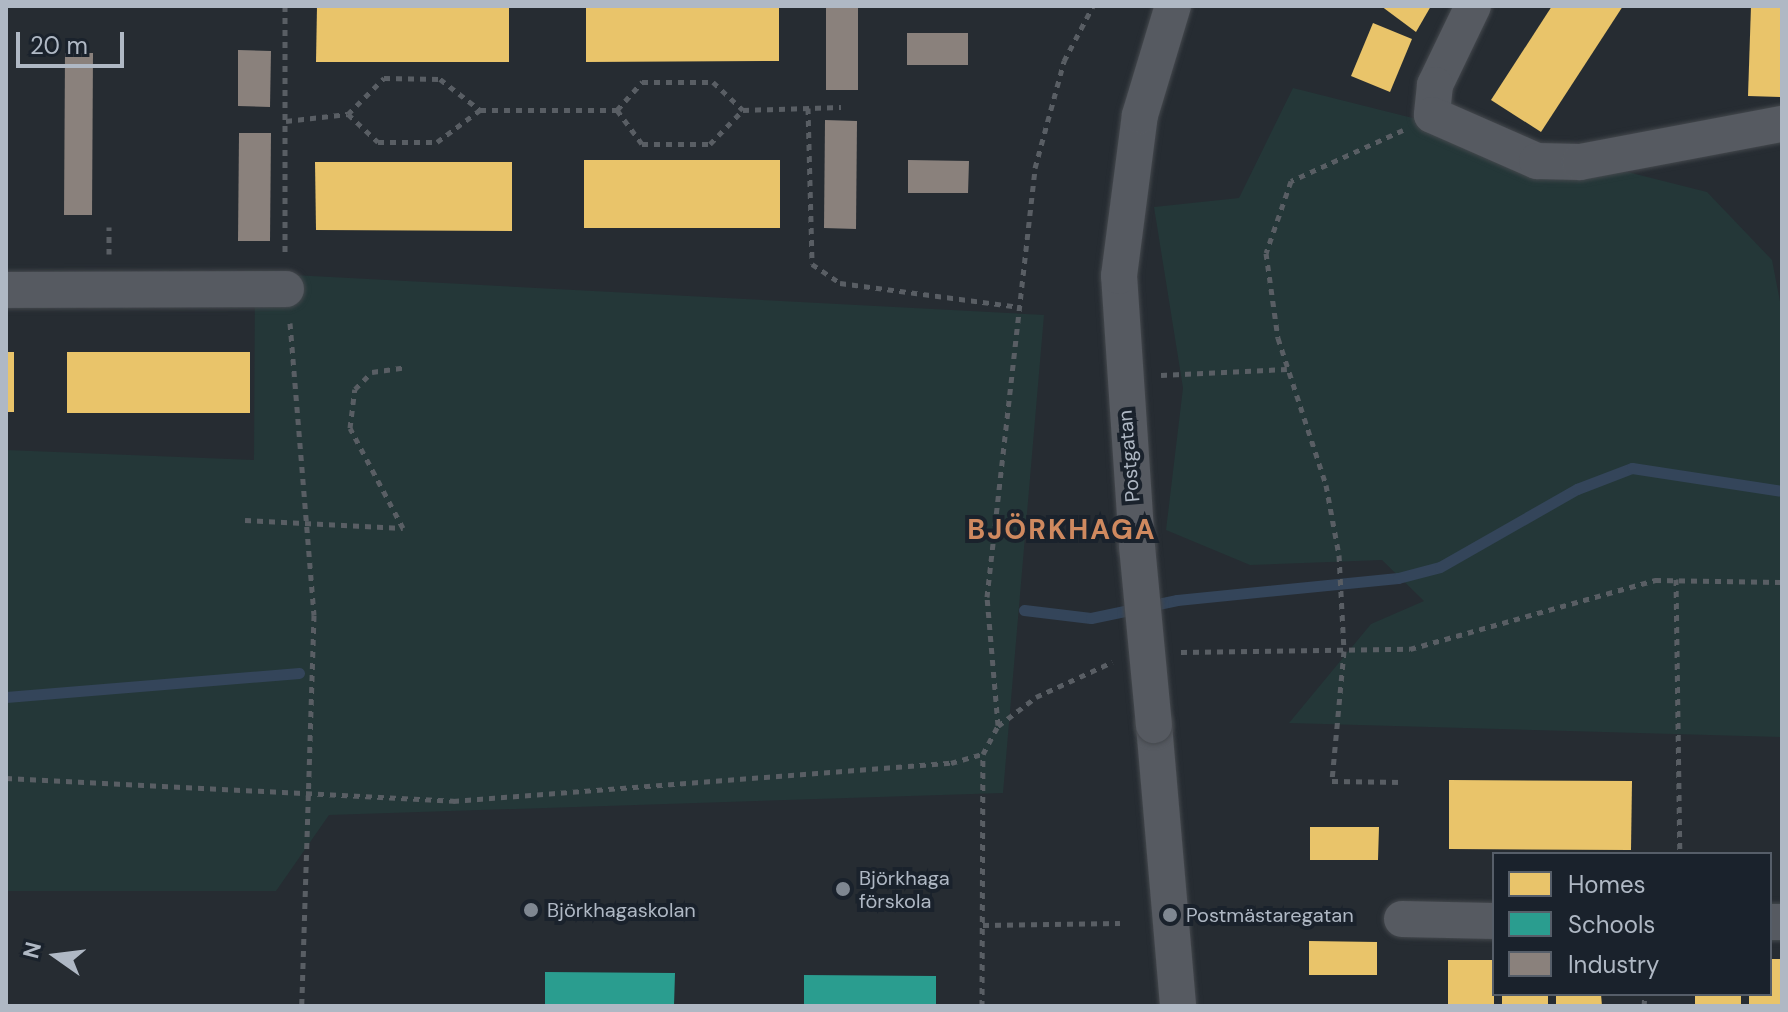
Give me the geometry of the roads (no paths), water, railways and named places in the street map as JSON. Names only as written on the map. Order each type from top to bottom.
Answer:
[{"type":"street","name":"Postgatan","points":[[1173,6],[1140,115],[1119,276],[1137,546],[1178,1006]]},
{"type":"street","points":[[1473,6],[1435,85],[1432,115],[1559,164],[1782,124]]},
{"type":"street","points":[[6,290],[286,289]]},
{"type":"street","points":[[1402,919],[1492,921]]},
{"type":"waterway","points":[[1024,610],[1091,618],[1177,600],[1398,578],[1440,567],[1577,489],[1632,468],[1782,491]]},
{"type":"waterway","points":[[6,697],[299,673]]},
{"type":"place","name":"Björkhaga förskola","points":[[843,889]]},
{"type":"place","name":"Björkhagaskolan","points":[[531,910]]},
{"type":"place","name":"Postmästaregatan","points":[[1170,915]]},
{"type":"district","name":"BJÖRKHAGA","points":[[1062,530]]}]
